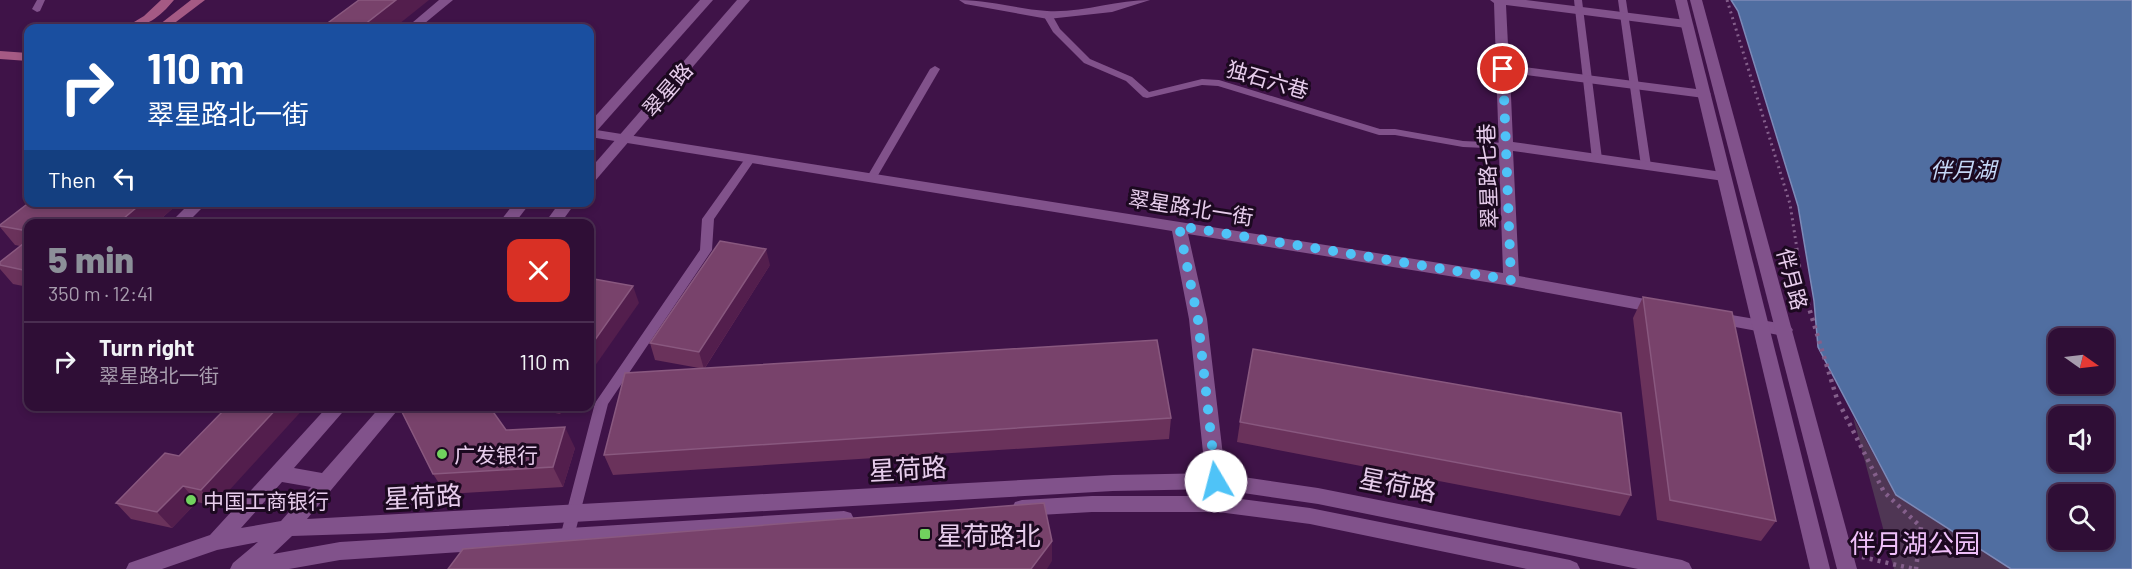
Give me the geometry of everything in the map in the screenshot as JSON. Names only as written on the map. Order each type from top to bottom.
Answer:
[{"type":"main road","points":[[138,24],[148,19],[168,0]]},
{"type":"main road","points":[[166,24],[199,0]]},
{"type":"main road","points":[[0,43],[24,46]]},
{"type":"main road","points":[[0,55],[24,57]]},
{"type":"street","points":[[417,24],[447,0]]},
{"type":"street","name":"翠星路","points":[[594,127],[707,0]]},
{"type":"street","name":"翠星路","points":[[594,173],[744,0]]},
{"type":"street","points":[[965,0],[1048,15],[1144,0]]},
{"type":"street","points":[[1498,0],[1579,5],[1625,17],[1686,24]]},
{"type":"street","name":"翠星路七巷","points":[[1498,0],[1507,146],[1511,280]]},
{"type":"street","name":"伴月路","points":[[1681,0],[1820,569]]},
{"type":"street","name":"伴月路","points":[[1696,0],[1847,569]]},
{"type":"street","points":[[1503,69],[1704,94]]},
{"type":"street","name":"翠星路北一街","points":[[594,132],[1511,280],[1784,330]]},
{"type":"street","points":[[1507,146],[1724,176]]},
{"type":"street","points":[[182,219],[195,207]]},
{"type":"street","points":[[509,219],[520,207]]},
{"type":"street","points":[[554,219],[565,207]]},
{"type":"street","points":[[1179,226],[1198,320],[1218,504]]},
{"type":"street","points":[[217,541],[334,411]]},
{"type":"street","points":[[242,568],[287,528],[388,411]]},
{"type":"street","points":[[278,473],[327,482]]},
{"type":"street","name":"星荷路","points":[[136,569],[217,541],[287,528],[1113,483],[1216,481],[1318,496],[1682,569]]},
{"type":"street","points":[[997,510],[1092,504],[1218,504],[1310,516],[1570,569]]},
{"type":"street","points":[[242,568],[340,551],[865,518]]},
{"type":"lane","points":[[1622,0],[1646,166]]},
{"type":"lane","points":[[1579,5],[1597,159]]},
{"type":"lane","name":"独石六巷","points":[[1048,15],[1056,30],[1087,61],[1129,79],[1147,95],[1202,82],[1219,83],[1379,132],[1395,132],[1463,144],[1507,146]]},
{"type":"lane","points":[[872,177],[935,69]]},
{"type":"lane","points":[[567,537],[602,403],[706,250],[708,219],[751,158]]},
{"type":"path","points":[[1727,0],[1790,204],[1802,285],[1838,399],[1884,492],[1921,527],[1915,569],[1842,552]]},
{"type":"green space","name":"伴月湖公园","points":[[1853,417],[1896,495],[2011,569],[1894,569]]},
{"type":"water","name":"伴月湖","points":[[1731,0],[2132,0],[2132,569],[2011,569],[1896,495],[1818,347],[1814,301],[1798,206],[1738,11]]},
{"type":"building","points":[[359,0],[396,0],[365,24],[326,24]]},
{"type":"building","points":[[24,207],[137,207],[123,219],[24,219],[24,230],[0,225]]},
{"type":"building","points":[[720,241],[766,249],[699,352],[650,343]]},
{"type":"building","points":[[24,243],[24,270],[0,265],[0,262]]},
{"type":"building","points":[[594,279],[633,286],[594,341]]},
{"type":"building","points":[[1643,297],[1732,312],[1776,521],[1670,500]]},
{"type":"building","points":[[1157,340],[1171,418],[604,455],[625,373]]},
{"type":"building","points":[[1253,349],[1621,413],[1631,495],[1240,422]]},
{"type":"building","points":[[223,411],[274,411],[201,490],[183,486],[157,512],[116,503],[165,453],[179,456]]},
{"type":"building","points":[[402,411],[493,411],[506,430],[565,427],[553,467],[433,474]]},
{"type":"building","points":[[1044,503],[1052,541],[1031,569],[448,569],[463,549]]},
{"type":"place","name":"广发银行","points":[[442,454]]},
{"type":"place","name":"中国工商银行","points":[[191,500]]},
{"type":"place","name":"星荷路北","points":[[925,534]]},
{"type":"route","points":[[1216,481],[1198,320],[1179,226],[1511,280],[1503,69]]}]
